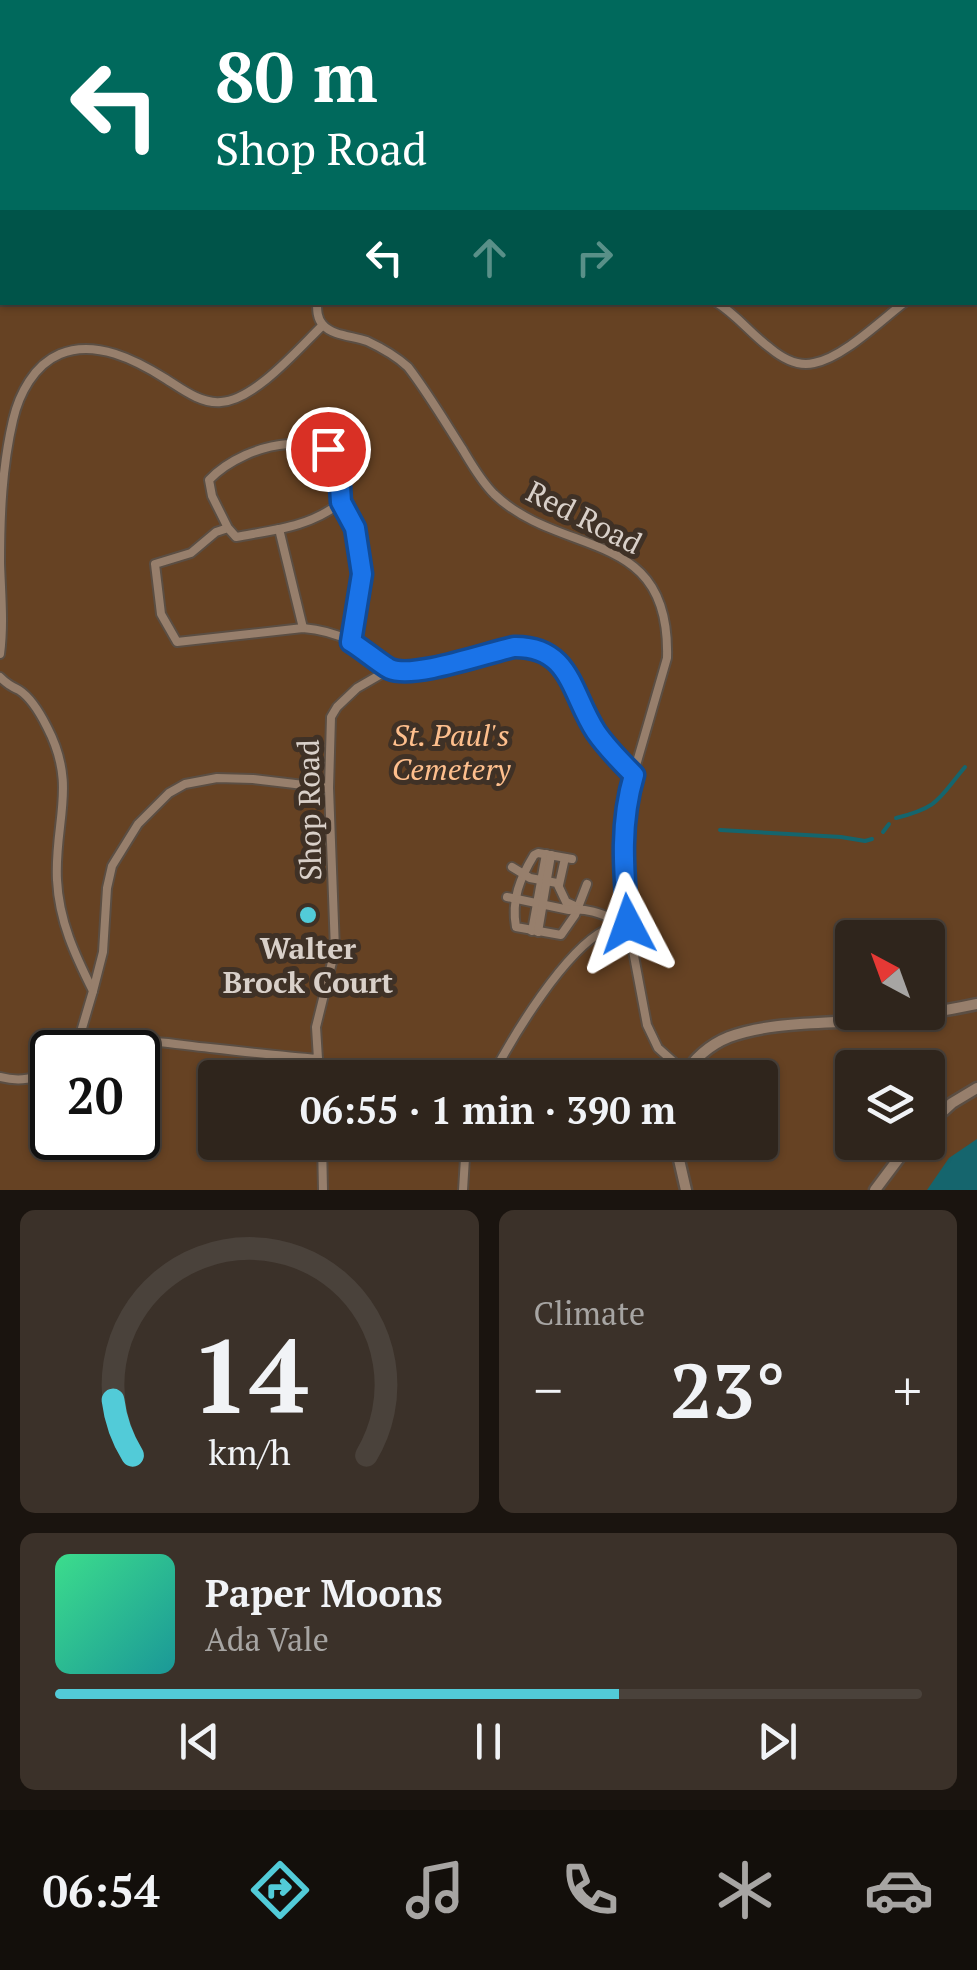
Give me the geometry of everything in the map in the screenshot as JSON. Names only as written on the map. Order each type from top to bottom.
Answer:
[{"type":"street","points":[[696,1060],[717,1043],[748,1032],[901,1017],[977,1004]]},
{"type":"street","points":[[945,1110],[977,1088]]},
{"type":"street","points":[[680,1160],[686,1190]]},
{"type":"street","points":[[875,1190],[898,1160]]},
{"type":"lane","points":[[0,654],[0,506],[5,457],[14,414],[37,370],[50,358],[69,351],[100,351],[136,361],[190,394],[223,402],[257,387],[323,325],[316,305]]},
{"type":"lane","points":[[720,305],[778,354],[802,363],[813,363],[846,347],[901,305]]},
{"type":"lane","name":"Red Road","points":[[323,325],[398,358],[408,367],[488,489],[543,524],[616,554],[640,572],[666,618],[668,658],[626,800],[622,856],[628,924],[651,1037],[670,1060]]},
{"type":"lane","points":[[341,502],[309,522],[236,538],[212,496],[209,480],[220,468],[244,456],[286,444],[328,449],[341,502],[355,528],[362,574],[351,642]]},
{"type":"lane","points":[[228,528],[216,532],[191,553],[154,564],[161,614],[177,642],[303,628],[338,634],[390,669],[431,670],[524,647],[548,654],[562,666],[596,732],[634,775]]},
{"type":"lane","points":[[278,528],[303,628]]},
{"type":"lane","name":"Shop Road","points":[[318,1060],[316,1026],[336,950],[329,788],[332,717],[357,688],[390,669]]},
{"type":"lane","points":[[0,678],[22,692],[38,712],[63,765],[57,856],[61,915],[93,991]]},
{"type":"lane","points":[[83,1030],[103,952],[112,866],[138,824],[169,793],[185,784],[218,778],[329,788]]},
{"type":"lane","points":[[586,884],[579,908],[561,935],[516,927],[511,898],[538,853],[569,858],[559,885],[566,902],[579,908],[628,924]]},
{"type":"lane","points":[[535,932],[549,855]]},
{"type":"lane","points":[[512,867],[559,885]]},
{"type":"lane","points":[[511,898],[569,910],[579,908]]},
{"type":"lane","points":[[501,1060],[572,958],[596,935],[628,924]]},
{"type":"lane","points":[[160,1042],[318,1060]]},
{"type":"lane","points":[[0,1077],[30,1079]]},
{"type":"lane","points":[[322,1160],[323,1190]]},
{"type":"lane","points":[[464,1190],[465,1160]]},
{"type":"green space","name":"St. Paul's Cemetery","points":[[0,305],[977,305],[977,1190],[0,1190]]},
{"type":"water","points":[[977,1139],[977,1190],[927,1190],[949,1158]]},
{"type":"waterway","points":[[896,818],[930,805],[965,767]]},
{"type":"waterway","points":[[883,832],[889,824]]},
{"type":"waterway","points":[[720,830],[872,839]]},
{"type":"place","name":"Walter Brock Court","points":[[308,915]]},
{"type":"route","points":[[328,449],[341,502],[355,528],[362,574],[351,642],[390,669],[400,670],[431,670],[514,647],[548,654],[562,666],[596,732],[634,775],[623,825],[628,924]]}]
